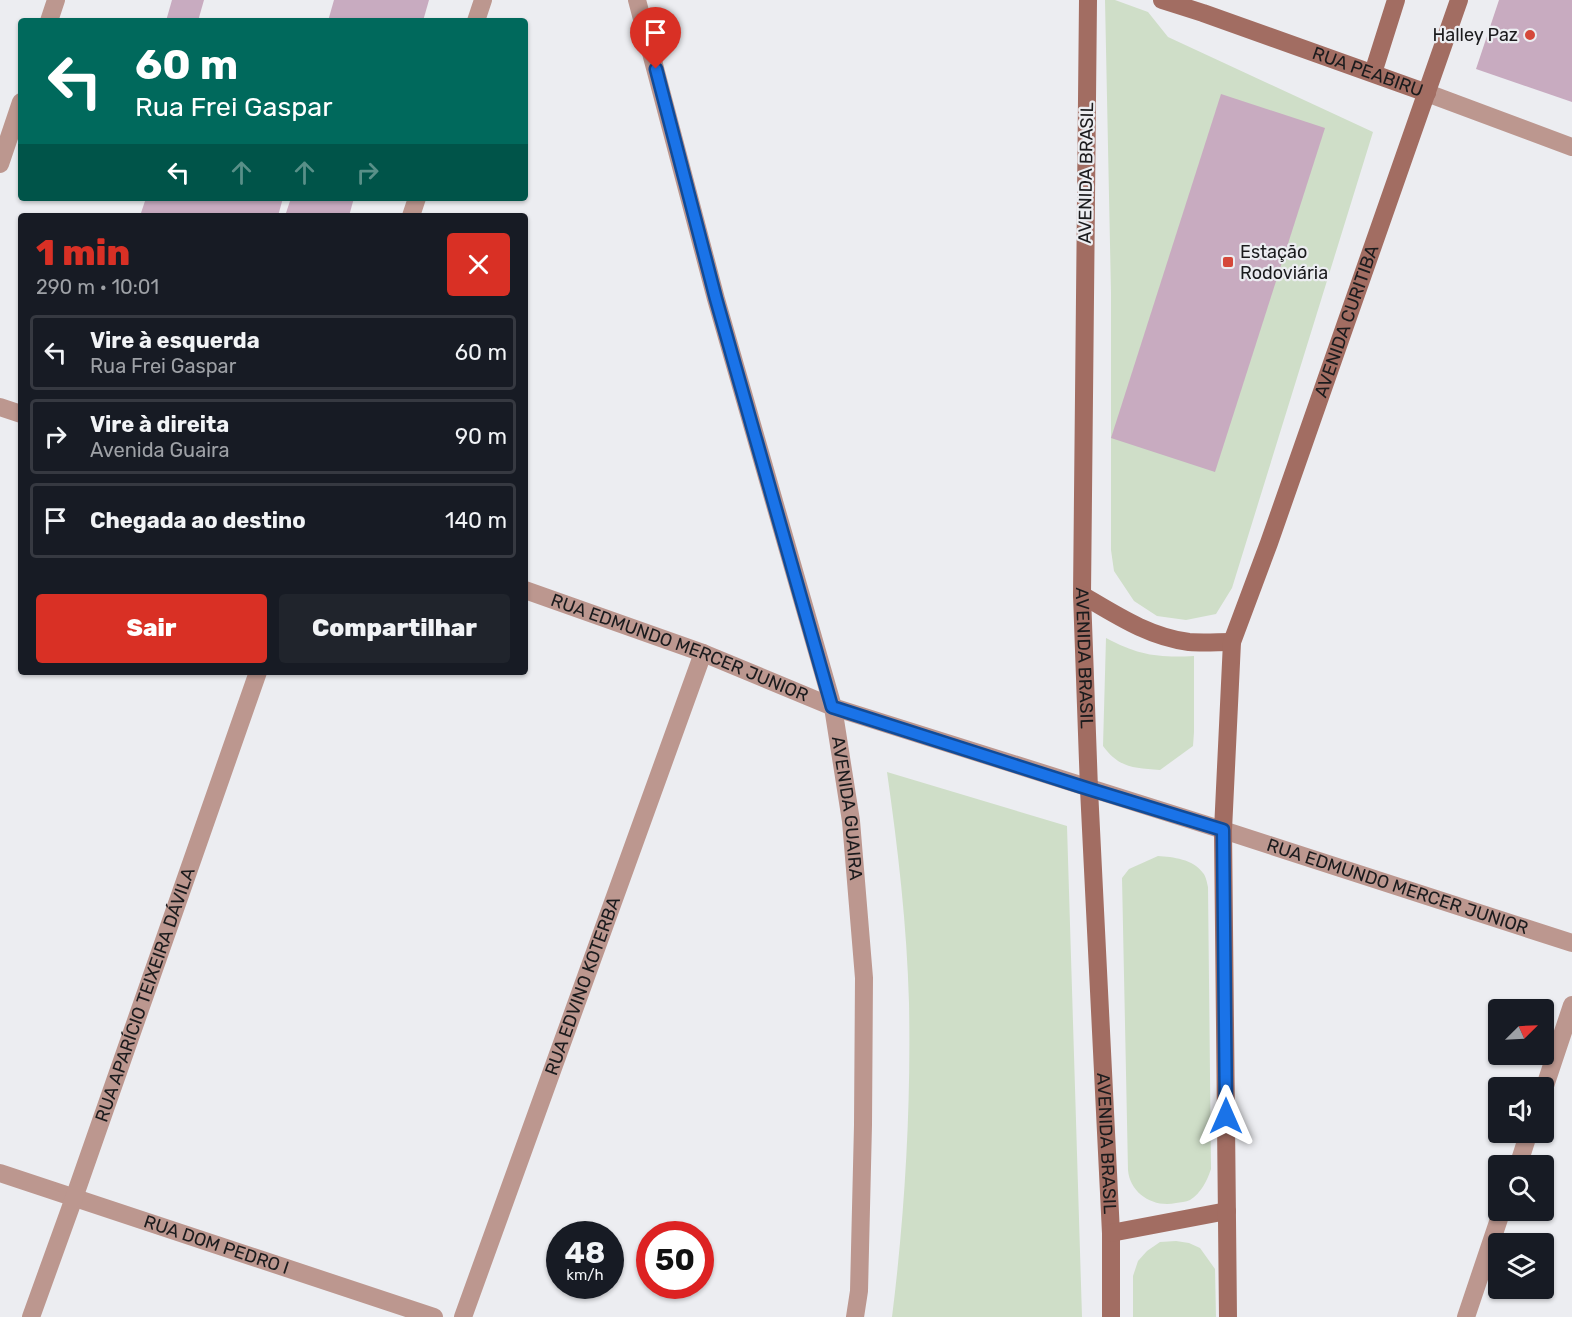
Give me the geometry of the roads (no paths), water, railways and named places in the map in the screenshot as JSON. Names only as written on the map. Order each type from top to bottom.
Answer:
[{"type":"main road","name":"AVENIDA BRASIL","points":[[1088,0],[1082,595],[1089,789],[1111,1233],[1111,1317]]},
{"type":"main road","name":"RUA PEABIRU","points":[[1162,0],[1203,7],[1427,93]]},
{"type":"main road","points":[[1373,73],[1396,0]]},
{"type":"main road","name":"AVENIDA CURITIBA","points":[[1232,642],[1269,543],[1459,0]]},
{"type":"main road","points":[[1082,595],[1132,624],[1161,636],[1190,642],[1232,642],[1223,830],[1228,1317]]},
{"type":"main road","points":[[1111,1233],[1227,1211]]},
{"type":"street","points":[[50,18],[56,0]]},
{"type":"street","points":[[477,18],[483,0]]},
{"type":"street","name":"AVENIDA GUAIRA","points":[[637,0],[716,299],[832,707],[851,820],[864,978],[859,1291],[855,1317]]},
{"type":"street","name":"RUA PEABIRU","points":[[1427,93],[1572,147]]},
{"type":"street","points":[[0,164],[18,111]]},
{"type":"street","points":[[0,407],[18,413]]},
{"type":"street","name":"RUA EDMUNDO MERCER JUNIOR","points":[[528,591],[703,653],[832,707],[1572,943]]},
{"type":"street","name":"RUA EDVINO KOTERBA","points":[[463,1317],[703,653]]},
{"type":"street","name":"RUA APARÍCIO TEIXEIRA DÁVILA","points":[[30,1317],[74,1198],[257,675]]},
{"type":"street","points":[[1548,1077],[1572,1005]]},
{"type":"street","name":"RUA DOM PEDRO I","points":[[0,1173],[434,1317]]},
{"type":"street","points":[[1466,1317],[1498,1221]]},
{"type":"place","name":"Halley Paz","points":[[1530,35]]},
{"type":"place","name":"Estação Rodoviária","points":[[1228,262]]}]
